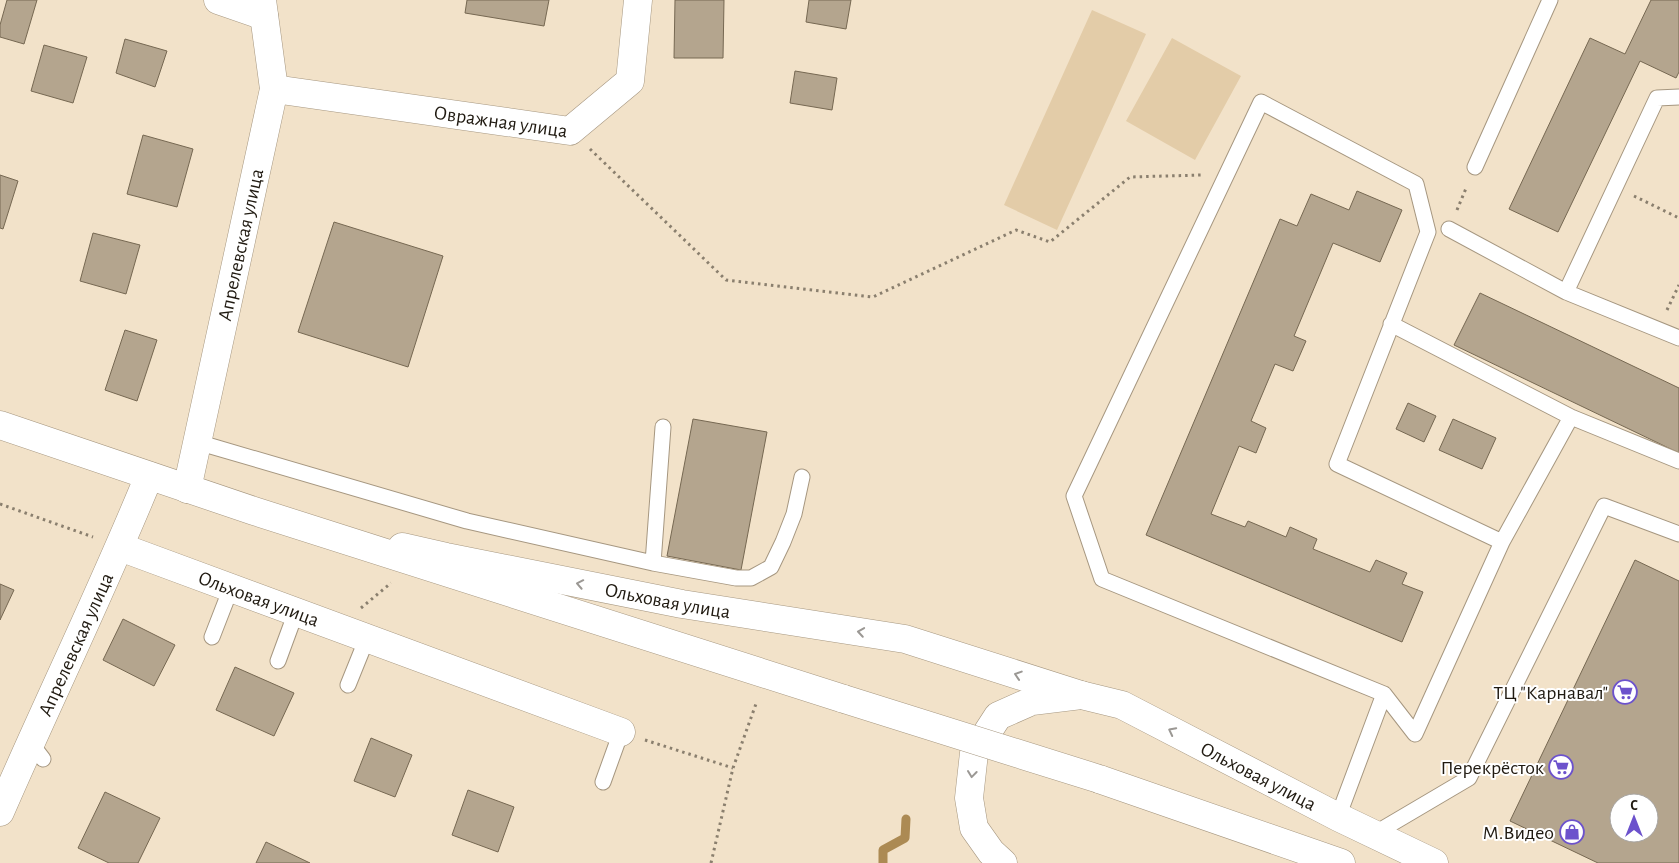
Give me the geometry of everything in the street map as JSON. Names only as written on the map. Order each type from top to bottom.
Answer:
[{"type":"street","points":[[218,0],[263,8]]},
{"type":"street","name":"Овражная улица","points":[[274,89],[570,131],[630,81],[638,0]]},
{"type":"street","name":"Апрелевская улица","points":[[187,489],[274,89],[263,8]]},
{"type":"street","name":"Ольховая улица","points":[[0,425],[254,511],[1098,779],[1341,863]]},
{"type":"street","name":"Апрелевская улица","points":[[0,812],[36,750],[149,476]]},
{"type":"street","name":"Ольховая улица","points":[[254,511],[446,557],[682,604],[905,639],[1081,695],[1122,706],[1338,817],[1434,863]]},
{"type":"street","name":"Ольховая улица","points":[[120,547],[621,732]]},
{"type":"street","name":"Ольховая улица","points":[[1004,863],[991,852],[974,828],[969,798],[974,753],[998,716],[1032,701],[1081,695]]},
{"type":"lane","points":[[1475,167],[1550,0]]},
{"type":"lane","points":[[1566,292],[1657,98],[1679,97]]},
{"type":"lane","points":[[1502,542],[1337,464],[1428,232],[1416,184],[1261,102],[1074,496],[1102,579],[1384,694],[1415,734],[1502,542],[1572,417]]},
{"type":"lane","points":[[1449,230],[1566,292],[1679,338]]},
{"type":"lane","points":[[1391,324],[1572,417],[1679,461]]},
{"type":"lane","points":[[653,563],[663,427]]},
{"type":"lane","points":[[197,442],[467,520],[653,563],[736,578],[751,578],[771,567],[794,514],[802,477]]},
{"type":"lane","points":[[1374,834],[1469,778],[1604,506],[1679,534]]},
{"type":"lane","points":[[212,637],[231,588]]},
{"type":"lane","points":[[278,660],[296,612]]},
{"type":"lane","points":[[348,685],[367,638]]},
{"type":"lane","points":[[1338,817],[1384,694]]},
{"type":"lane","points":[[603,782],[621,732]]},
{"type":"path","points":[[570,131],[726,280],[873,297],[1016,230],[1050,242],[1130,177],[1225,175]]},
{"type":"path","points":[[1449,230],[1475,167]]},
{"type":"path","points":[[1616,186],[1679,218]]},
{"type":"path","points":[[1658,329],[1679,285]]},
{"type":"path","points":[[0,504],[120,547]]},
{"type":"path","points":[[711,863],[733,768],[758,696]]},
{"type":"path","points":[[621,732],[733,768]]},
{"type":"shaded area","points":[[1092,10],[1146,34],[1057,230],[1004,205]]},
{"type":"shaded area","points":[[1172,38],[1241,76],[1195,160],[1126,121]]},
{"type":"building","points":[[7,0],[37,0],[24,44],[0,37],[0,25]]},
{"type":"building","points":[[467,0],[549,0],[544,26],[465,13]]},
{"type":"building","points":[[675,0],[724,0],[723,58],[674,58]]},
{"type":"building","points":[[809,0],[851,0],[846,29],[806,22]]},
{"type":"building","points":[[1651,0],[1679,0],[1679,72],[1676,78],[1640,61],[1558,232],[1509,209],[1590,38],[1625,54]]},
{"type":"building","points":[[125,39],[167,51],[155,87],[116,73]]},
{"type":"building","points":[[44,45],[87,57],[73,103],[31,91]]},
{"type":"building","points":[[795,71],[837,78],[832,110],[790,103]]},
{"type":"building","points":[[143,135],[193,149],[177,207],[127,194]]},
{"type":"building","points":[[0,175],[18,181],[3,229],[0,228]]},
{"type":"building","points":[[1357,191],[1402,210],[1380,262],[1333,243],[1294,336],[1306,341],[1293,371],[1275,364],[1251,421],[1266,428],[1256,453],[1239,446],[1211,514],[1245,527],[1248,521],[1286,537],[1290,527],[1317,539],[1313,549],[1370,572],[1376,560],[1407,573],[1402,584],[1423,592],[1402,642],[1146,535],[1280,219],[1297,226],[1311,194],[1349,210]]},
{"type":"building","points":[[334,222],[443,256],[408,367],[298,332]]},
{"type":"building","points":[[93,233],[140,245],[126,294],[80,281]]},
{"type":"building","points":[[1480,293],[1679,388],[1679,453],[1454,345]]},
{"type":"building","points":[[125,330],[157,340],[137,401],[105,390]]},
{"type":"building","points":[[1408,403],[1436,416],[1424,442],[1396,429]]},
{"type":"building","points":[[693,419],[767,432],[741,570],[667,556]]},
{"type":"building","points":[[1453,419],[1496,438],[1482,469],[1439,450]]},
{"type":"building","name":"ТЦ \"Карнавал\"","points":[[1635,560],[1679,581],[1679,863],[1598,863],[1510,821]]},
{"type":"building","points":[[0,584],[14,590],[0,620]]},
{"type":"building","points":[[123,619],[175,645],[154,686],[103,660]]},
{"type":"building","points":[[235,667],[294,693],[274,736],[216,710]]},
{"type":"building","points":[[371,738],[412,755],[395,797],[354,781]]},
{"type":"building","points":[[468,790],[514,807],[498,852],[452,835]]},
{"type":"building","points":[[105,792],[160,818],[138,863],[109,863],[78,848]]},
{"type":"building","points":[[266,842],[310,863],[256,863]]},
{"type":"waterway","points":[[883,863],[883,850],[905,838],[906,819]]},
{"type":"place","name":"ТЦ \"Карнавал\"","points":[[1625,692]]},
{"type":"place","name":"Перекрёсток","points":[[1561,767]]},
{"type":"place","name":"М.Видео","points":[[1572,832]]}]
